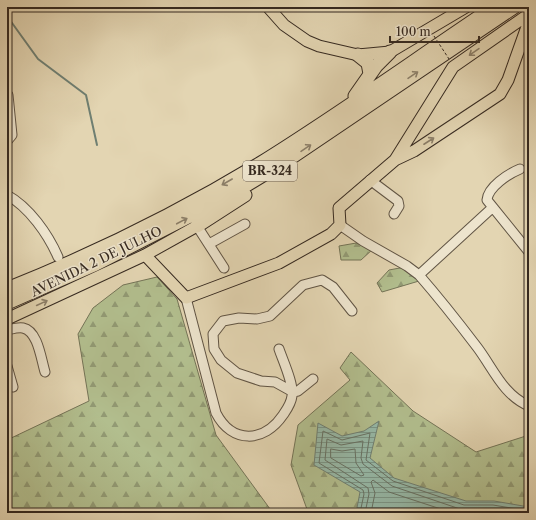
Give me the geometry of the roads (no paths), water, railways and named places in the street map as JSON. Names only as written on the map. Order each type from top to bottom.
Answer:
[{"type":"highway","name":"BR-324","points":[[7,290],[95,252],[219,187],[307,133],[494,7]]},
{"type":"highway","name":"BR-324","points":[[7,303],[96,264],[225,198],[286,161],[514,7]]},
{"type":"highway","points":[[307,133],[316,123],[353,98],[362,88],[370,74],[390,52]]},
{"type":"highway","points":[[358,55],[368,63],[370,74]]},
{"type":"highway","points":[[197,226],[233,203],[286,161]]},
{"type":"highway","points":[[7,309],[41,293],[56,281]]},
{"type":"main road","points":[[268,7],[284,25],[307,41],[319,46],[358,55],[390,52],[466,7]]},
{"type":"main road","points":[[395,160],[453,67],[529,14]]},
{"type":"main road","points":[[145,255],[186,298],[280,263],[331,234],[340,225],[339,208],[370,180],[395,160],[414,151],[500,94],[508,80],[529,21]]},
{"type":"main road","name":"AVENIDA 2 DE JULHO","points":[[7,319],[145,255],[197,226]]},
{"type":"street","points":[[7,141],[12,135],[8,95]]},
{"type":"street","points":[[520,169],[511,173],[489,193],[487,200],[529,252]]},
{"type":"street","points":[[370,180],[398,201],[399,206],[394,214]]},
{"type":"street","points":[[8,193],[34,219],[50,239],[58,257]]},
{"type":"street","points":[[419,275],[492,208]]},
{"type":"street","points":[[209,244],[245,224]]},
{"type":"street","points":[[340,225],[363,241],[407,266],[419,275],[479,349],[506,390],[515,399],[529,406]]},
{"type":"street","points":[[197,226],[224,268]]},
{"type":"street","points":[[313,379],[298,391],[293,392],[275,382],[261,381],[237,373],[221,360],[214,349],[213,334],[216,328],[223,321],[239,318],[257,319],[270,316],[303,286],[322,280],[333,287],[352,311]]},
{"type":"street","points":[[186,298],[216,414],[226,428],[241,436],[253,436],[267,431],[273,427],[288,407],[293,392],[279,349]]},
{"type":"street","points":[[7,330],[20,327],[29,331],[36,341],[45,372]]},
{"type":"street","points":[[7,366],[13,387]]},
{"type":"water","points":[[379,421],[370,458],[394,478],[466,501],[494,501],[529,507],[529,513],[356,513],[360,492],[314,465],[318,423],[342,436],[364,431]]},
{"type":"waterway","points":[[7,16],[38,59],[86,95],[97,145]]}]
